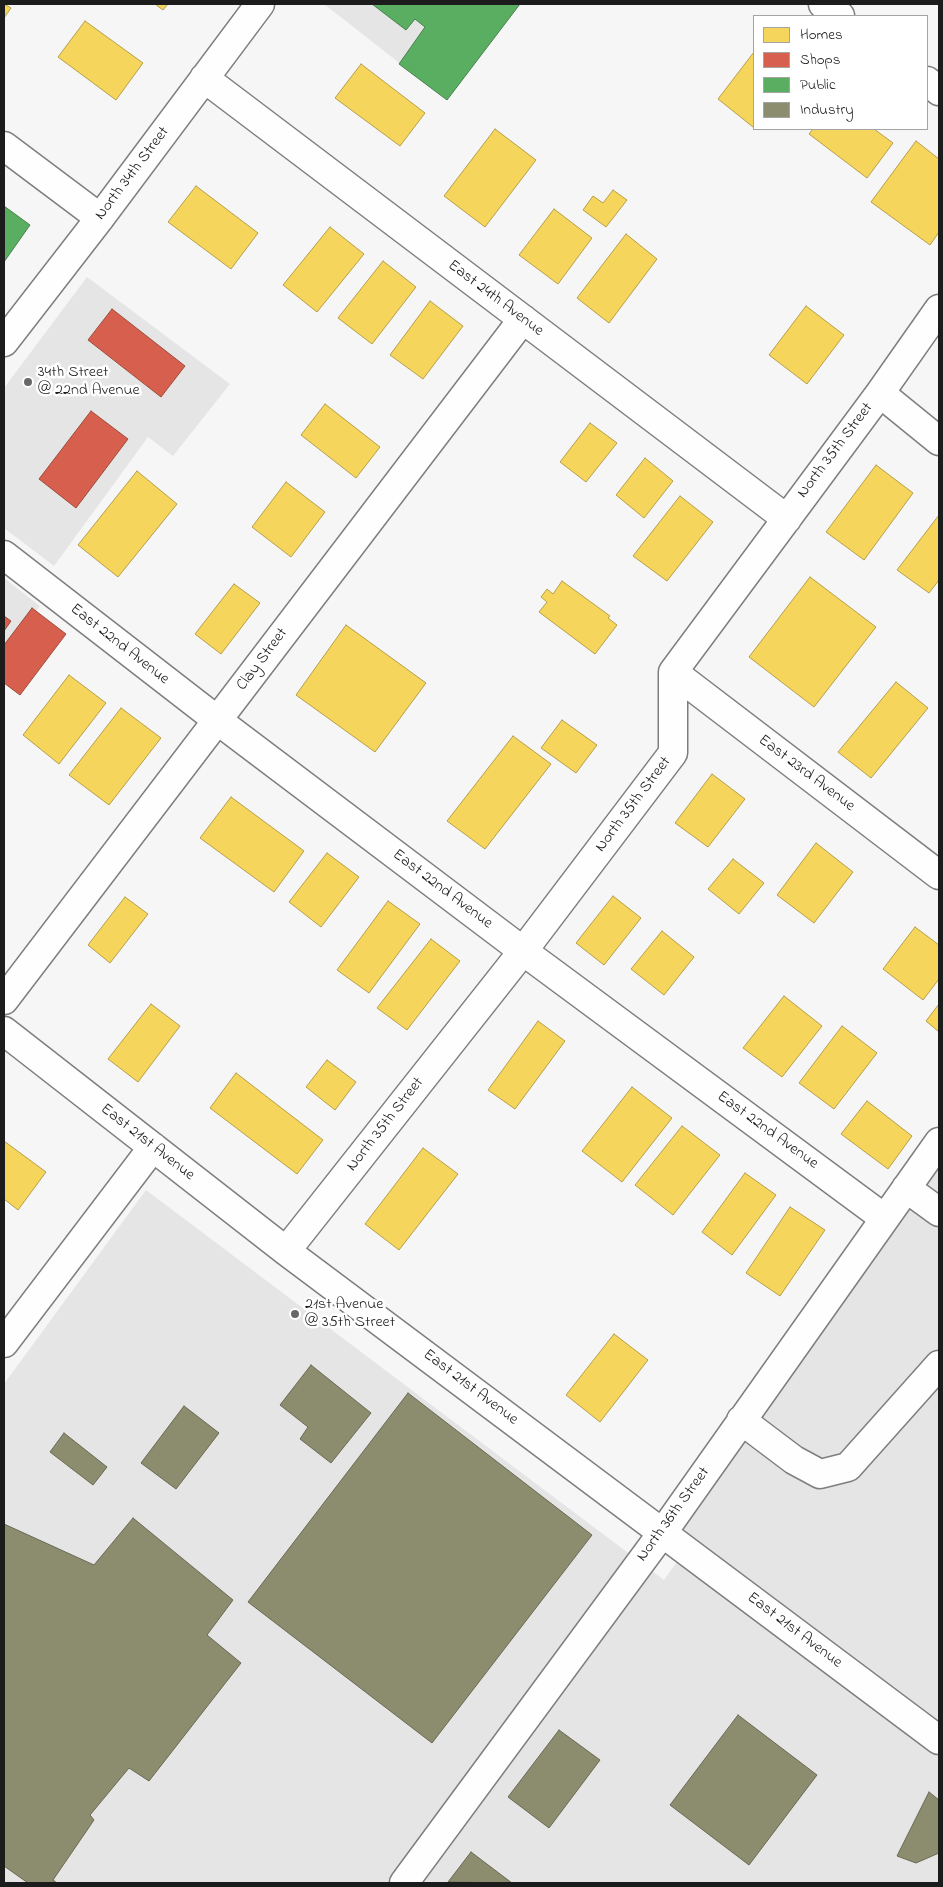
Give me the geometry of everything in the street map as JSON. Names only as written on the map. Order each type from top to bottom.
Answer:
[{"type":"street","name":"North 34th Street","points":[[4,342],[100,218],[260,4]]},
{"type":"street","points":[[823,4],[839,15]]},
{"type":"street","name":"East 24th Avenue","points":[[204,78],[787,520]]},
{"type":"street","points":[[928,82],[939,91]]},
{"type":"street","points":[[4,146],[100,218]]},
{"type":"street","name":"North 35th Street","points":[[286,1251],[523,951],[673,753],[673,672],[787,520],[939,309]]},
{"type":"street","name":"Clay Street","points":[[4,1000],[523,319]]},
{"type":"street","points":[[880,393],[939,440]]},
{"type":"street","name":"East 22nd Avenue","points":[[4,555],[217,720],[523,951],[884,1218]]},
{"type":"street","name":"East 23rd Avenue","points":[[673,672],[939,875]]},
{"type":"street","name":"East 21st Avenue","points":[[4,1031],[286,1251],[939,1740]]},
{"type":"street","name":"North 36th Street","points":[[404,1883],[663,1532],[939,1142]]},
{"type":"street","points":[[4,1343],[153,1147]]},
{"type":"street","points":[[906,1188],[939,1212]]},
{"type":"street","points":[[742,1420],[794,1460],[820,1474],[848,1467],[939,1365]]},
{"type":"shaded area","points":[[324,4],[507,4],[439,94]]},
{"type":"shaded area","points":[[87,277],[230,384],[173,456],[148,437],[54,566],[4,528],[4,388]]},
{"type":"shaded area","points":[[4,578],[40,606],[4,654]]},
{"type":"shaded area","points":[[939,1158],[939,1883],[4,1883],[4,1384],[146,1190],[664,1580],[693,1539],[677,1527]]},
{"type":"building: Homes","points":[[4,4],[11,8],[4,18]]},
{"type":"building: Homes","points":[[155,4],[168,4],[163,10]]},
{"type":"building: Homes","points":[[85,21],[143,63],[116,100],[58,57]]},
{"type":"building: Homes","points":[[753,53],[753,127],[718,99]]},
{"type":"building: Homes","points":[[361,64],[425,113],[400,146],[335,98]]},
{"type":"building: Homes","points":[[495,129],[536,160],[485,227],[444,196]]},
{"type":"building: Homes","points":[[812,130],[875,130],[893,143],[867,178],[809,134]]},
{"type":"building: Homes","points":[[916,141],[939,159],[939,232],[930,245],[871,202]]},
{"type":"building: Homes","points":[[196,186],[258,233],[231,269],[168,222]]},
{"type":"building: Homes","points":[[613,190],[627,200],[606,227],[583,210],[593,196],[603,203]]},
{"type":"building: Homes","points":[[554,209],[592,238],[558,284],[519,255]]},
{"type":"building: Homes","points":[[330,227],[364,254],[317,312],[283,285]]},
{"type":"building: Homes","points":[[626,234],[657,259],[609,323],[577,298]]},
{"type":"building: Homes","points":[[383,261],[416,287],[372,344],[338,318]]},
{"type":"building: Homes","points":[[430,301],[463,326],[423,379],[390,355]]},
{"type":"building: Homes","points":[[806,306],[844,335],[807,384],[769,355]]},
{"type":"building: Homes","points":[[325,404],[380,447],[356,478],[301,435]]},
{"type":"building: Homes","points":[[590,423],[617,443],[586,482],[560,462]]},
{"type":"building: Homes","points":[[645,458],[673,481],[644,518],[616,495]]},
{"type":"building: Homes","points":[[876,465],[913,493],[864,560],[826,532]]},
{"type":"building: Homes","points":[[137,471],[177,504],[118,577],[78,545]]},
{"type":"building: Homes","points":[[286,482],[325,512],[291,557],[252,527]]},
{"type":"building: Homes","points":[[680,496],[713,522],[667,581],[633,556]]},
{"type":"building: Homes","points":[[939,515],[939,580],[929,593],[897,570]]},
{"type":"building: Homes","points":[[810,577],[876,627],[814,707],[749,657]]},
{"type":"building: Homes","points":[[562,581],[610,616],[608,618],[617,625],[595,654],[539,612],[547,602],[541,597],[547,589],[553,594]]},
{"type":"building: Homes","points":[[234,584],[260,603],[221,654],[195,634]]},
{"type":"building: Homes","points":[[346,625],[426,683],[375,752],[296,695]]},
{"type":"building: Homes","points":[[69,675],[106,703],[59,764],[23,735]]},
{"type":"building: Homes","points":[[896,682],[928,708],[871,778],[838,752]]},
{"type":"building: Homes","points":[[121,708],[161,738],[109,805],[69,775]]},
{"type":"building: Homes","points":[[562,720],[597,745],[576,773],[541,748]]},
{"type":"building: Homes","points":[[513,736],[551,764],[485,849],[447,821]]},
{"type":"building: Homes","points":[[712,774],[745,799],[708,847],[675,823]]},
{"type":"building: Homes","points":[[231,797],[304,851],[274,892],[200,838]]},
{"type":"building: Homes","points":[[816,843],[853,872],[814,923],[777,895]]},
{"type":"building: Homes","points":[[327,853],[359,877],[321,927],[289,902]]},
{"type":"building: Homes","points":[[733,859],[764,883],[739,914],[708,889]]},
{"type":"building: Homes","points":[[613,896],[641,918],[604,965],[576,943]]},
{"type":"building: Homes","points":[[125,897],[148,914],[110,963],[88,945]]},
{"type":"building: Homes","points":[[388,901],[420,924],[369,993],[337,970]]},
{"type":"building: Homes","points":[[915,927],[939,945],[939,979],[923,1000],[883,969]]},
{"type":"building: Homes","points":[[662,931],[694,957],[664,995],[631,969]]},
{"type":"building: Homes","points":[[431,939],[460,961],[407,1030],[377,1008]]},
{"type":"building: Homes","points":[[784,996],[822,1026],[782,1077],[743,1048]]},
{"type":"building: Homes","points":[[151,1004],[180,1026],[138,1082],[108,1059]]},
{"type":"building: Homes","points":[[939,1004],[939,1032],[926,1021]]},
{"type":"building: Homes","points":[[538,1021],[565,1041],[515,1109],[488,1090]]},
{"type":"building: Homes","points":[[842,1026],[877,1053],[834,1109],[799,1083]]},
{"type":"building: Homes","points":[[327,1060],[356,1082],[335,1110],[306,1087]]},
{"type":"building: Homes","points":[[236,1073],[323,1140],[297,1174],[210,1108]]},
{"type":"building: Homes","points":[[632,1087],[672,1118],[622,1182],[582,1151]]},
{"type":"building: Homes","points":[[867,1101],[912,1136],[888,1169],[841,1134]]},
{"type":"building: Homes","points":[[682,1126],[720,1155],[673,1215],[635,1185]]},
{"type":"building: Homes","points":[[4,1141],[46,1172],[18,1210],[4,1199]]},
{"type":"building: Homes","points":[[423,1148],[458,1174],[399,1250],[365,1224]]},
{"type":"building: Homes","points":[[745,1173],[776,1195],[732,1255],[702,1232]]},
{"type":"building: Homes","points":[[790,1207],[825,1230],[780,1296],[746,1273]]},
{"type":"building: Homes","points":[[614,1334],[648,1360],[600,1422],[566,1395]]},
{"type":"building: Shops","points":[[112,309],[185,366],[161,397],[88,340]]},
{"type":"building: Shops","points":[[91,411],[128,439],[76,508],[39,479]]},
{"type":"building: Shops","points":[[32,608],[66,634],[20,695],[4,683],[4,645]]},
{"type":"building: Shops","points":[[4,616],[11,621],[4,631]]},
{"type":"building: Public","points":[[372,4],[520,4],[447,100],[399,64],[425,27],[415,19],[406,30]]},
{"type":"building: Public","points":[[4,206],[30,225],[4,262]]},
{"type":"building: Industry","points":[[311,1365],[371,1413],[331,1463],[300,1439],[308,1427],[280,1405]]},
{"type":"building: Industry","points":[[408,1393],[592,1535],[432,1743],[248,1602]]},
{"type":"building: Industry","points":[[184,1406],[219,1433],[176,1489],[141,1463]]},
{"type":"building: Industry","points":[[64,1433],[107,1467],[93,1485],[50,1452]]},
{"type":"building: Industry","points":[[133,1518],[233,1600],[207,1635],[241,1663],[149,1781],[129,1768],[90,1815],[94,1820],[53,1880],[57,1883],[28,1883],[4,1866],[4,1524],[94,1565]]},
{"type":"building: Industry","points":[[738,1715],[817,1775],[749,1865],[670,1805]]},
{"type":"building: Industry","points":[[559,1730],[600,1760],[549,1828],[508,1797]]},
{"type":"building: Industry","points":[[929,1792],[939,1800],[939,1853],[916,1863],[897,1856]]},
{"type":"building: Industry","points":[[471,1852],[512,1883],[448,1882]]},
{"type":"place","name":"34th Street @ 22nd Avenue","points":[[28,382]]},
{"type":"place","name":"21st Avenue @ 35th Street","points":[[295,1314]]}]
